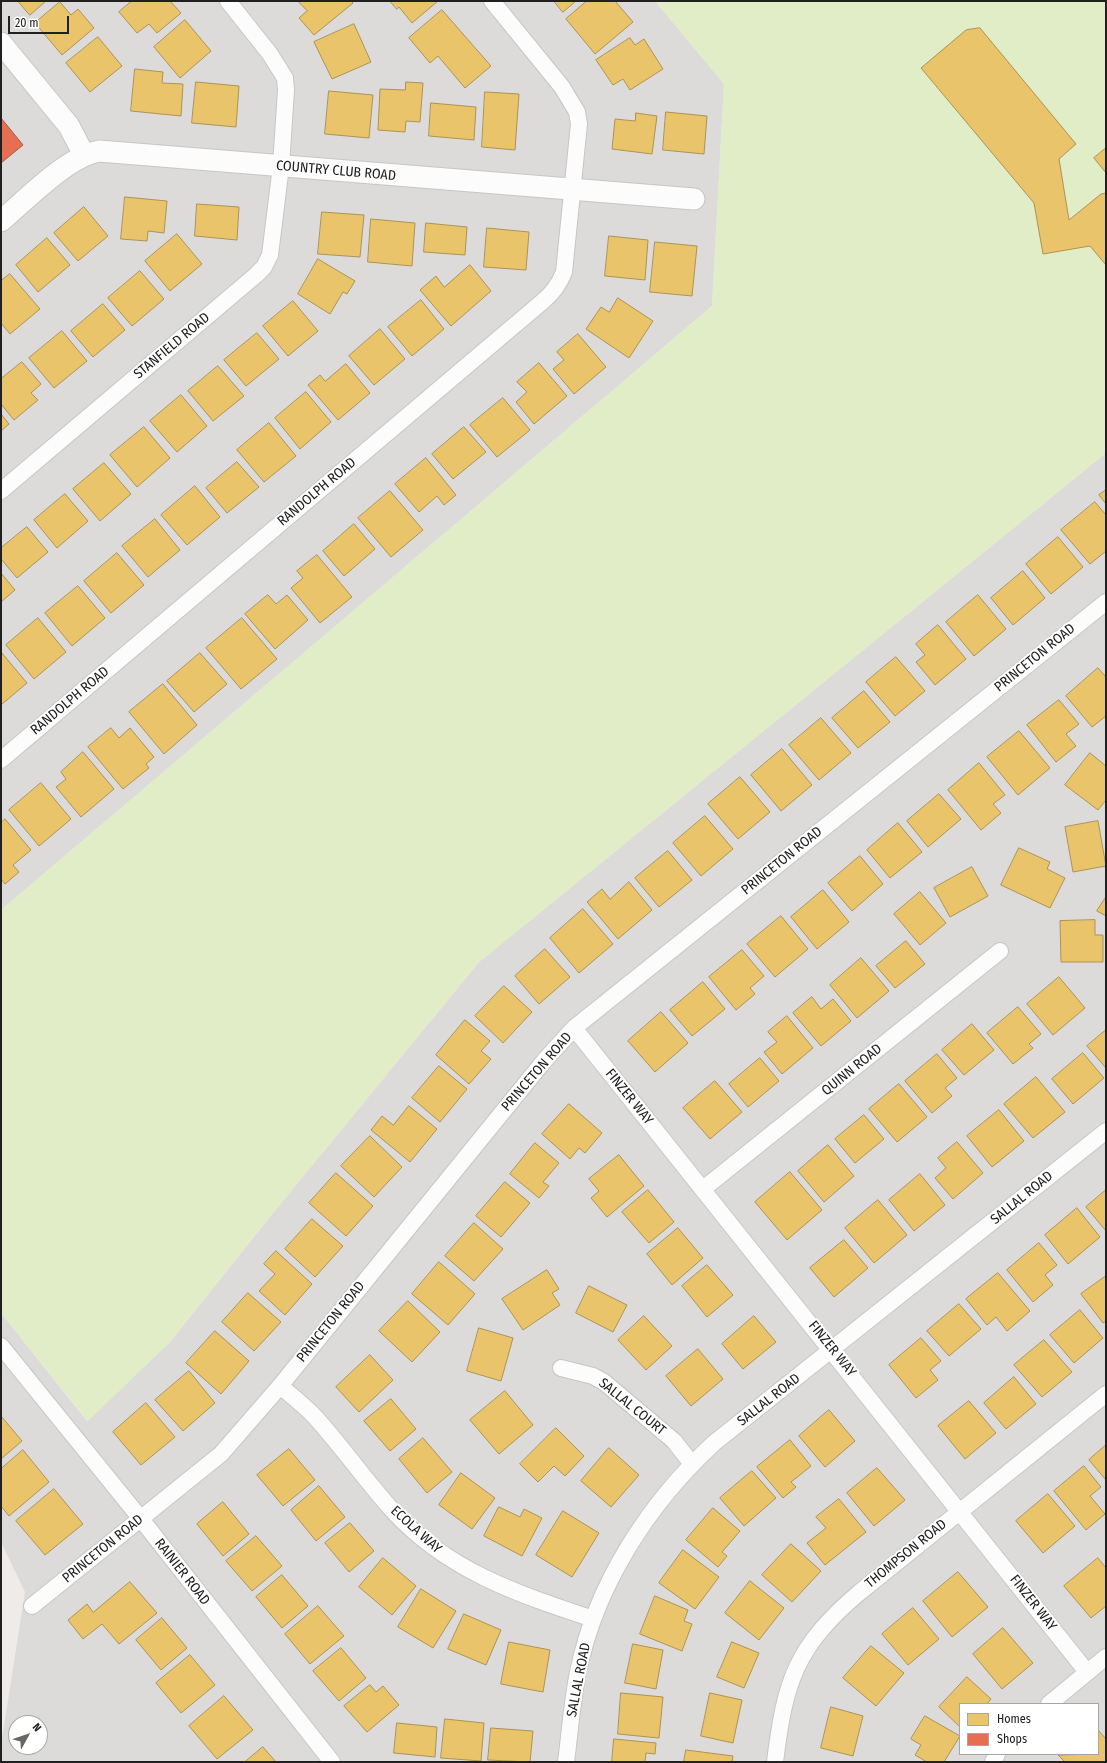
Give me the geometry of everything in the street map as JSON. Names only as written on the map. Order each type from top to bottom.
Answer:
[{"type":"street","name":"STANFIELD ROAD","points":[[1,491],[264,267],[270,255],[273,243],[281,166],[286,90],[285,78],[270,54],[228,1]]},
{"type":"street","name":"RANDOLPH ROAD","points":[[1,760],[554,292],[564,272],[579,124],[577,112],[562,87],[492,1]]},
{"type":"street","points":[[1,43],[69,126],[84,155]]},
{"type":"street","name":"COUNTRY CLUB ROAD","points":[[1,221],[52,178],[84,155],[99,152],[694,199]]},
{"type":"street","name":"PRINCETON ROAD","points":[[32,1606],[220,1454],[280,1386],[544,1061],[574,1028],[1106,602]]},
{"type":"street","name":"QUINN ROAD","points":[[703,1189],[1000,951]]},
{"type":"street","name":"FINZER WAY","points":[[574,1028],[960,1510],[1087,1672]]},
{"type":"street","name":"SALLAL ROAD","points":[[566,1762],[578,1672],[593,1619],[602,1598],[630,1545],[668,1491],[692,1464],[714,1443],[1106,1131]]},
{"type":"street","name":"RAINIER ROAD","points":[[1,1346],[141,1519],[332,1762]]},
{"type":"street","name":"SALLAL COURT","points":[[561,1368],[600,1379],[674,1441],[692,1464]]},
{"type":"street","name":"ECOLA WAY","points":[[280,1386],[316,1417],[392,1511],[426,1542],[460,1565],[490,1582],[517,1594],[593,1619]]},
{"type":"street","name":"THOMPSON ROAD","points":[[775,1762],[780,1718],[786,1693],[795,1668],[806,1648],[840,1609],[960,1510],[1106,1394]]},
{"type":"street","points":[[1050,1703],[1106,1657]]},
{"type":"shaded area","points":[[1,1],[655,1],[724,84],[712,306],[1,910]]},
{"type":"shaded area","points":[[1106,453],[1106,1762],[1,1762],[1,1745],[25,1592],[1,1542],[1,1313],[87,1421],[170,1342],[269,1218],[479,962]]},
{"type":"green space","points":[[655,1],[1106,1],[1106,453],[479,962],[269,1218],[170,1342],[88,1421],[1,1313],[1,910],[712,306],[724,84]]},
{"type":"building: Homes","points":[[18,1],[46,1],[30,15]]},
{"type":"building: Homes","points":[[132,1],[170,1],[181,13],[157,33],[149,24],[137,33],[119,12]]},
{"type":"building: Homes","points":[[298,1],[351,1],[353,3],[314,35],[299,18],[307,11]]},
{"type":"building: Homes","points":[[390,1],[438,1],[412,23],[399,7],[397,9]]},
{"type":"building: Homes","points":[[554,1],[576,1],[563,12]]},
{"type":"building: Homes","points":[[587,1],[615,1],[633,22],[595,54],[566,19]]},
{"type":"building: Homes","points":[[60,2],[71,15],[78,9],[94,28],[62,55],[35,23]]},
{"type":"building: Homes","points":[[442,10],[491,66],[465,88],[438,56],[430,63],[409,38]]},
{"type":"building: Homes","points":[[185,20],[211,51],[180,78],[154,47]]},
{"type":"building: Homes","points":[[354,24],[371,62],[332,79],[314,42]]},
{"type":"building: Homes","points":[[980,28],[1076,144],[1059,159],[1069,220],[1101,194],[1106,193],[1106,265],[1090,246],[1043,254],[1034,203],[921,68],[966,30]]},
{"type":"building: Homes","points":[[98,37],[122,66],[90,92],[66,63]]},
{"type":"building: Homes","points":[[630,38],[635,45],[644,39],[663,69],[630,90],[623,79],[613,85],[596,60]]},
{"type":"building: Homes","points":[[135,69],[163,72],[162,83],[183,84],[181,116],[131,111]]},
{"type":"building: Homes","points":[[196,82],[239,86],[236,127],[192,123]]},
{"type":"building: Homes","points":[[406,82],[423,83],[420,122],[406,121],[405,132],[378,130],[380,89],[405,90]]},
{"type":"building: Homes","points":[[329,91],[373,95],[369,138],[325,134]]},
{"type":"building: Homes","points":[[485,92],[519,94],[515,150],[482,147]]},
{"type":"building: Homes","points":[[431,103],[476,107],[474,140],[429,136]]},
{"type":"building: Homes","points":[[666,112],[707,116],[704,154],[663,150]]},
{"type":"building: Homes","points":[[636,113],[657,116],[652,154],[612,149],[615,119],[635,121]]},
{"type":"building: Homes","points":[[1106,148],[1106,173],[1094,158]]},
{"type":"building: Homes","points":[[125,197],[167,201],[164,233],[148,231],[147,241],[121,239]]},
{"type":"building: Homes","points":[[197,204],[239,207],[237,240],[195,236]]},
{"type":"building: Homes","points":[[84,207],[108,236],[78,261],[54,233]]},
{"type":"building: Homes","points":[[322,212],[364,215],[360,257],[318,254]]},
{"type":"building: Homes","points":[[371,219],[415,223],[412,266],[368,262]]},
{"type":"building: Homes","points":[[426,223],[467,227],[465,255],[424,252]]},
{"type":"building: Homes","points":[[487,228],[529,232],[526,270],[484,267]]},
{"type":"building: Homes","points":[[177,234],[202,264],[170,291],[145,261]]},
{"type":"building: Homes","points":[[609,236],[648,240],[645,280],[605,276]]},
{"type":"building: Homes","points":[[47,238],[70,265],[38,292],[16,265]]},
{"type":"building: Homes","points":[[655,242],[697,246],[692,296],[650,292]]},
{"type":"building: Homes","points":[[318,259],[355,281],[347,294],[343,292],[330,314],[298,294]]},
{"type":"building: Homes","points":[[470,265],[491,291],[451,326],[420,290],[436,276],[444,287]]},
{"type":"building: Homes","points":[[140,271],[164,299],[132,326],[108,298]]},
{"type":"building: Homes","points":[[10,274],[40,309],[10,334],[1,323],[1,281]]},
{"type":"building: Homes","points":[[618,298],[653,321],[629,358],[586,329],[601,307],[609,312]]},
{"type":"building: Homes","points":[[421,300],[444,329],[412,356],[388,327]]},
{"type":"building: Homes","points":[[293,301],[318,331],[288,356],[263,326]]},
{"type":"building: Homes","points":[[103,304],[125,330],[93,357],[71,331]]},
{"type":"building: Homes","points":[[380,329],[405,359],[374,385],[349,356]]},
{"type":"building: Homes","points":[[62,331],[87,361],[54,388],[29,358]]},
{"type":"building: Homes","points":[[257,333],[279,359],[246,386],[224,360]]},
{"type":"building: Homes","points":[[578,334],[606,367],[574,394],[553,369],[564,360],[557,352]]},
{"type":"building: Homes","points":[[22,362],[41,384],[31,393],[38,400],[14,420],[1,404],[1,379]]},
{"type":"building: Homes","points":[[539,363],[567,396],[534,424],[516,402],[527,392],[517,382]]},
{"type":"building: Homes","points":[[346,364],[370,393],[338,420],[308,385],[320,375],[325,381]]},
{"type":"building: Homes","points":[[218,366],[244,396],[213,421],[188,391]]},
{"type":"building: Homes","points":[[306,392],[331,422],[300,449],[275,418]]},
{"type":"building: Homes","points":[[181,395],[207,426],[177,452],[150,421]]},
{"type":"building: Homes","points":[[503,398],[530,430],[497,457],[470,425]]},
{"type":"building: Homes","points":[[1,414],[9,424],[1,431]]},
{"type":"building: Homes","points":[[269,423],[296,456],[264,482],[237,450]]},
{"type":"building: Homes","points":[[144,427],[170,458],[137,487],[110,455]]},
{"type":"building: Homes","points":[[464,427],[486,452],[453,479],[432,454]]},
{"type":"building: Homes","points":[[426,458],[456,495],[444,505],[437,496],[419,512],[395,484]]},
{"type":"building: Homes","points":[[237,462],[259,487],[227,513],[206,488]]},
{"type":"building: Homes","points":[[104,463],[131,494],[100,521],[73,489]]},
{"type":"building: Homes","points":[[195,486],[220,517],[187,545],[161,515]]},
{"type":"building: Homes","points":[[1106,490],[1106,504],[1099,495]]},
{"type":"building: Homes","points":[[390,491],[423,530],[391,557],[358,518]]},
{"type":"building: Homes","points":[[65,494],[88,521],[57,548],[34,520]]},
{"type":"building: Homes","points":[[1095,502],[1106,515],[1106,551],[1090,564],[1061,530]]},
{"type":"building: Homes","points":[[155,519],[180,550],[148,577],[122,546]]},
{"type":"building: Homes","points":[[354,524],[375,549],[344,576],[323,551]]},
{"type":"building: Homes","points":[[27,527],[48,552],[17,578],[1,559],[1,548]]},
{"type":"building: Homes","points":[[1058,537],[1083,567],[1051,594],[1026,564]]},
{"type":"building: Homes","points":[[117,553],[144,585],[111,613],[84,581]]},
{"type":"building: Homes","points":[[317,555],[352,597],[320,623],[291,588],[303,578],[297,571]]},
{"type":"building: Homes","points":[[1023,571],[1045,598],[1013,625],[991,598]]},
{"type":"building: Homes","points":[[1,573],[15,590],[1,602]]},
{"type":"building: Homes","points":[[78,586],[105,618],[72,646],[45,613]]},
{"type":"building: Homes","points":[[268,595],[276,604],[287,595],[308,620],[275,649],[245,614]]},
{"type":"building: Homes","points":[[978,595],[1006,629],[974,656],[946,622]]},
{"type":"building: Homes","points":[[38,618],[66,652],[34,679],[6,645]]},
{"type":"building: Homes","points":[[242,618],[277,659],[241,689],[206,648]]},
{"type":"building: Homes","points":[[938,625],[966,659],[935,685],[916,662],[925,655],[916,644]]},
{"type":"building: Homes","points":[[1,652],[27,683],[1,705]]},
{"type":"building: Homes","points":[[200,653],[227,684],[194,712],[167,681]]},
{"type":"building: Homes","points":[[896,657],[925,691],[895,716],[866,682]]},
{"type":"building: Homes","points":[[1098,668],[1106,677],[1106,716],[1092,727],[1066,696]]},
{"type":"building: Homes","points":[[163,684],[197,725],[164,754],[129,712]]},
{"type":"building: Homes","points":[[864,691],[890,722],[858,748],[832,718]]},
{"type":"building: Homes","points":[[1059,700],[1079,724],[1066,734],[1076,746],[1056,762],[1027,725]]},
{"type":"building: Homes","points":[[821,718],[851,753],[819,780],[789,745]]},
{"type":"building: Homes","points":[[111,728],[119,738],[130,728],[154,757],[146,764],[149,768],[123,789],[88,747]]},
{"type":"building: Homes","points":[[1019,731],[1050,768],[1018,795],[987,757]]},
{"type":"building: Homes","points":[[782,749],[812,785],[781,811],[751,775]]},
{"type":"building: Homes","points":[[83,752],[114,789],[81,817],[56,787],[66,779],[61,772]]},
{"type":"building: Homes","points":[[1090,753],[1106,766],[1106,800],[1098,810],[1065,785]]},
{"type":"building: Homes","points":[[979,763],[1005,795],[993,804],[1001,813],[981,830],[948,790]]},
{"type":"building: Homes","points":[[740,777],[770,812],[738,839],[708,804]]},
{"type":"building: Homes","points":[[41,783],[71,819],[39,846],[9,810]]},
{"type":"building: Homes","points":[[939,794],[961,819],[928,847],[907,821]]},
{"type":"building: Homes","points":[[705,816],[733,849],[701,876],[673,843]]},
{"type":"building: Homes","points":[[5,819],[31,850],[13,865],[19,872],[5,884],[1,879],[1,823]]},
{"type":"building: Homes","points":[[1098,821],[1106,866],[1073,872],[1065,827]]},
{"type":"building: Homes","points":[[898,823],[922,852],[890,878],[867,850]]},
{"type":"building: Homes","points":[[1019,848],[1050,862],[1047,869],[1065,878],[1050,908],[1001,885]]},
{"type":"building: Homes","points":[[668,851],[692,880],[659,907],[635,878]]},
{"type":"building: Homes","points":[[860,856],[883,884],[852,911],[828,883]]},
{"type":"building: Homes","points":[[972,867],[988,896],[950,917],[934,888]]},
{"type":"building: Homes","points":[[629,882],[652,910],[618,939],[587,902],[602,889],[610,899]]},
{"type":"building: Homes","points":[[823,890],[849,922],[817,949],[791,917]]},
{"type":"building: Homes","points":[[920,892],[946,923],[920,945],[894,914]]},
{"type":"building: Homes","points":[[1106,897],[1106,916],[1097,911]]},
{"type":"building: Homes","points":[[583,909],[613,944],[579,973],[550,938]]},
{"type":"building: Homes","points":[[781,916],[808,949],[775,977],[747,944]]},
{"type":"building: Homes","points":[[1095,920],[1095,935],[1103,935],[1103,962],[1061,962],[1060,921]]},
{"type":"building: Homes","points":[[906,941],[925,964],[895,988],[876,966]]},
{"type":"building: Homes","points":[[545,949],[570,977],[539,1004],[515,976]]},
{"type":"building: Homes","points":[[742,950],[764,976],[750,988],[755,994],[736,1010],[709,977]]},
{"type":"building: Homes","points":[[861,958],[889,991],[857,1018],[830,985]]},
{"type":"building: Homes","points":[[1059,977],[1085,1008],[1053,1035],[1027,1004]]},
{"type":"building: Homes","points":[[703,982],[725,1009],[692,1036],[670,1010]]},
{"type":"building: Homes","points":[[504,986],[532,1012],[503,1043],[475,1016]]},
{"type":"building: Homes","points":[[812,997],[821,1009],[833,999],[851,1021],[821,1046],[793,1013]]},
{"type":"building: Homes","points":[[1018,1007],[1041,1034],[1029,1044],[1033,1048],[1013,1064],[987,1033]]},
{"type":"building: Homes","points":[[661,1012],[688,1043],[655,1072],[628,1041]]},
{"type":"building: Homes","points":[[787,1016],[813,1048],[782,1074],[764,1052],[777,1042],[768,1032]]},
{"type":"building: Homes","points":[[465,1020],[490,1041],[481,1051],[491,1059],[469,1084],[436,1055]]},
{"type":"building: Homes","points":[[972,1024],[994,1050],[964,1075],[942,1050]]},
{"type":"building: Homes","points":[[1106,1030],[1106,1068],[1087,1046]]},
{"type":"building: Homes","points":[[1083,1053],[1104,1078],[1073,1104],[1052,1079]]},
{"type":"building: Homes","points":[[937,1054],[957,1078],[945,1088],[952,1096],[932,1113],[905,1081]]},
{"type":"building: Homes","points":[[760,1058],[779,1081],[748,1107],[729,1084]]},
{"type":"building: Homes","points":[[439,1066],[467,1089],[440,1122],[412,1098]]},
{"type":"building: Homes","points":[[1036,1077],[1065,1112],[1033,1138],[1004,1104]]},
{"type":"building: Homes","points":[[715,1081],[742,1112],[710,1139],[683,1108]]},
{"type":"building: Homes","points":[[899,1084],[927,1117],[897,1142],[869,1109]]},
{"type":"building: Homes","points":[[569,1104],[602,1133],[585,1153],[579,1148],[570,1159],[542,1134]]},
{"type":"building: Homes","points":[[409,1106],[437,1129],[410,1162],[371,1130],[382,1116],[393,1125]]},
{"type":"building: Homes","points":[[999,1110],[1024,1141],[992,1167],[967,1136]]},
{"type":"building: Homes","points":[[864,1115],[884,1139],[855,1163],[835,1139]]},
{"type":"building: Homes","points":[[370,1136],[402,1167],[374,1197],[341,1166]]},
{"type":"building: Homes","points":[[957,1142],[983,1173],[953,1199],[935,1178],[946,1168],[938,1158]]},
{"type":"building: Homes","points":[[535,1143],[559,1163],[543,1182],[549,1186],[539,1198],[510,1174]]},
{"type":"building: Homes","points":[[828,1145],[854,1176],[824,1202],[798,1171]]},
{"type":"building: Homes","points":[[619,1155],[644,1186],[607,1217],[591,1198],[599,1191],[589,1179]]},
{"type":"building: Homes","points":[[790,1172],[822,1210],[787,1240],[755,1202]]},
{"type":"building: Homes","points":[[336,1173],[373,1206],[346,1236],[309,1203]]},
{"type":"building: Homes","points":[[920,1174],[945,1205],[914,1231],[889,1200]]},
{"type":"building: Homes","points":[[505,1182],[530,1203],[501,1237],[476,1216]]},
{"type":"building: Homes","points":[[648,1190],[674,1222],[649,1243],[622,1212]]},
{"type":"building: Homes","points":[[1106,1190],[1106,1231],[1086,1207]]},
{"type":"building: Homes","points":[[878,1200],[907,1235],[874,1263],[845,1228]]},
{"type":"building: Homes","points":[[1077,1208],[1100,1237],[1068,1264],[1045,1235]]},
{"type":"building: Homes","points":[[312,1219],[343,1246],[315,1277],[285,1249]]},
{"type":"building: Homes","points":[[474,1223],[503,1249],[474,1281],[445,1256]]},
{"type":"building: Homes","points":[[678,1228],[703,1258],[672,1285],[647,1254]]},
{"type":"building: Homes","points":[[844,1240],[868,1268],[834,1297],[810,1268]]},
{"type":"building: Homes","points":[[1039,1243],[1057,1265],[1045,1275],[1053,1285],[1033,1302],[1007,1270]]},
{"type":"building: Homes","points":[[276,1251],[312,1284],[285,1315],[259,1291],[275,1274],[264,1264]]},
{"type":"building: Homes","points":[[439,1262],[475,1294],[448,1325],[412,1294]]},
{"type":"building: Homes","points":[[707,1265],[733,1295],[707,1317],[682,1286]]},
{"type":"building: Homes","points":[[547,1270],[559,1289],[552,1293],[560,1305],[523,1330],[502,1299]]},
{"type":"building: Homes","points":[[998,1273],[1030,1311],[1007,1331],[996,1317],[987,1325],[966,1299]]},
{"type":"building: Homes","points":[[1106,1276],[1106,1321],[1103,1323],[1081,1294]]},
{"type":"building: Homes","points":[[589,1286],[627,1305],[613,1332],[576,1313]]},
{"type":"building: Homes","points":[[248,1293],[281,1322],[254,1351],[222,1322]]},
{"type":"building: Homes","points":[[408,1301],[440,1332],[412,1362],[379,1331]]},
{"type":"building: Homes","points":[[959,1304],[981,1329],[949,1356],[927,1331]]},
{"type":"building: Homes","points":[[1080,1310],[1103,1338],[1074,1363],[1050,1335]]},
{"type":"building: Homes","points":[[644,1316],[672,1346],[646,1370],[618,1340]]},
{"type":"building: Homes","points":[[754,1316],[776,1342],[743,1369],[722,1344]]},
{"type":"building: Homes","points":[[479,1328],[513,1338],[501,1381],[467,1371]]},
{"type":"building: Homes","points":[[215,1331],[249,1361],[221,1394],[186,1363]]},
{"type":"building: Homes","points":[[921,1338],[941,1361],[930,1370],[938,1380],[916,1398],[889,1365]]},
{"type":"building: Homes","points":[[1044,1340],[1072,1372],[1042,1397],[1014,1365]]},
{"type":"building: Homes","points":[[698,1349],[723,1379],[691,1406],[666,1376]]},
{"type":"building: Homes","points":[[370,1355],[393,1380],[359,1412],[336,1387]]},
{"type":"building: Homes","points":[[189,1371],[215,1403],[183,1431],[155,1400]]},
{"type":"building: Homes","points":[[1014,1377],[1036,1404],[1006,1429],[984,1403]]},
{"type":"building: Homes","points":[[505,1391],[533,1425],[499,1454],[470,1420]]},
{"type":"building: Homes","points":[[391,1399],[416,1429],[390,1451],[364,1421]]},
{"type":"building: Homes","points":[[969,1401],[996,1433],[965,1459],[938,1426]]},
{"type":"building: Homes","points":[[146,1403],[175,1437],[141,1465],[113,1432]]},
{"type":"building: Homes","points":[[829,1410],[855,1441],[825,1467],[799,1436]]},
{"type":"building: Homes","points":[[1,1416],[22,1441],[1,1459]]},
{"type":"building: Homes","points":[[556,1428],[584,1456],[565,1476],[554,1466],[538,1482],[520,1464]]},
{"type":"building: Homes","points":[[423,1438],[452,1472],[427,1493],[399,1459]]},
{"type":"building: Homes","points":[[790,1440],[811,1466],[791,1482],[796,1487],[783,1498],[757,1467]]},
{"type":"building: Homes","points":[[1106,1445],[1106,1480],[1089,1460]]},
{"type":"building: Homes","points":[[609,1448],[639,1475],[611,1507],[581,1481]]},
{"type":"building: Homes","points":[[289,1449],[315,1480],[283,1506],[257,1475]]},
{"type":"building: Homes","points":[[23,1450],[49,1482],[9,1516],[1,1506],[1,1469]]},
{"type":"building: Homes","points":[[1084,1466],[1101,1487],[1090,1496],[1105,1514],[1086,1530],[1054,1491]]},
{"type":"building: Homes","points":[[877,1468],[905,1500],[874,1526],[847,1493]]},
{"type":"building: Homes","points":[[752,1471],[776,1498],[744,1526],[720,1498]]},
{"type":"building: Homes","points":[[461,1473],[495,1498],[472,1529],[439,1505]]},
{"type":"building: Homes","points":[[319,1486],[345,1517],[316,1541],[291,1510]]},
{"type":"building: Homes","points":[[54,1489],[83,1524],[45,1555],[16,1521]]},
{"type":"building: Homes","points":[[1048,1494],[1075,1526],[1043,1553],[1016,1521]]},
{"type":"building: Homes","points":[[839,1499],[866,1532],[825,1565],[807,1543],[826,1528],[816,1517]]},
{"type":"building: Homes","points":[[223,1502],[249,1534],[223,1556],[197,1524]]},
{"type":"building: Homes","points":[[499,1507],[520,1517],[524,1509],[542,1518],[522,1556],[484,1536]]},
{"type":"building: Homes","points":[[713,1508],[740,1531],[722,1552],[727,1556],[718,1567],[686,1540]]},
{"type":"building: Homes","points":[[563,1511],[599,1533],[572,1577],[536,1555]]},
{"type":"building: Homes","points":[[350,1523],[374,1551],[349,1572],[325,1543]]},
{"type":"building: Homes","points":[[256,1536],[282,1566],[252,1591],[226,1561]]},
{"type":"building: Homes","points":[[791,1544],[821,1571],[792,1602],[762,1575]]},
{"type":"building: Homes","points":[[683,1550],[719,1577],[695,1609],[659,1583]]},
{"type":"building: Homes","points":[[383,1558],[416,1586],[392,1615],[359,1587]]},
{"type":"building: Homes","points":[[1098,1558],[1106,1568],[1106,1606],[1091,1618],[1064,1586]]},
{"type":"building: Homes","points":[[958,1572],[988,1607],[952,1637],[923,1601]]},
{"type":"building: Homes","points":[[282,1575],[308,1606],[282,1628],[256,1597]]},
{"type":"building: Homes","points":[[750,1581],[784,1608],[759,1640],[725,1613]]},
{"type":"building: Homes","points":[[130,1582],[157,1613],[119,1644],[102,1624],[83,1639],[68,1620],[87,1604],[93,1612]]},
{"type":"building: Homes","points":[[421,1589],[456,1611],[433,1648],[398,1627]]},
{"type":"building: Homes","points":[[655,1596],[688,1610],[684,1621],[692,1624],[682,1651],[640,1634]]},
{"type":"building: Homes","points":[[318,1606],[344,1636],[310,1664],[285,1634]]},
{"type":"building: Homes","points":[[913,1608],[939,1639],[908,1665],[882,1634]]},
{"type":"building: Homes","points":[[464,1614],[501,1630],[486,1665],[448,1649]]},
{"type":"building: Homes","points":[[162,1618],[187,1648],[161,1670],[136,1640]]},
{"type":"building: Homes","points":[[1003,1628],[1033,1663],[1002,1689],[973,1654]]},
{"type":"building: Homes","points":[[509,1642],[550,1650],[543,1692],[501,1684]]},
{"type":"building: Homes","points":[[732,1642],[759,1653],[744,1688],[717,1677]]},
{"type":"building: Homes","points":[[633,1644],[663,1650],[656,1689],[625,1683]]},
{"type":"building: Homes","points":[[871,1646],[904,1673],[876,1706],[843,1678]]},
{"type":"building: Homes","points":[[341,1648],[366,1678],[339,1701],[313,1671]]},
{"type":"building: Homes","points":[[190,1655],[215,1685],[181,1713],[156,1683]]},
{"type":"building: Homes","points":[[967,1677],[991,1699],[988,1703],[959,1703],[959,1726],[939,1707]]},
{"type":"building: Homes","points":[[370,1685],[376,1692],[383,1686],[399,1705],[367,1732],[344,1706]]},
{"type":"building: Homes","points":[[621,1693],[663,1697],[659,1738],[618,1734]]},
{"type":"building: Homes","points":[[710,1693],[742,1700],[733,1743],[701,1736]]},
{"type":"building: Homes","points":[[224,1696],[253,1730],[217,1759],[189,1726]]},
{"type":"building: Homes","points":[[831,1707],[863,1716],[853,1756],[821,1748]]},
{"type":"building: Homes","points":[[925,1716],[959,1735],[944,1762],[927,1762],[915,1755],[921,1745],[911,1739]]},
{"type":"building: Homes","points":[[445,1719],[484,1723],[481,1761],[441,1758]]},
{"type":"building: Homes","points":[[397,1723],[437,1727],[435,1757],[394,1753]]},
{"type":"building: Homes","points":[[491,1728],[533,1731],[530,1762],[488,1760]]},
{"type":"building: Homes","points":[[1099,1731],[1106,1739],[1106,1762],[1065,1762],[1058,1755],[1099,1755]]},
{"type":"building: Homes","points":[[614,1739],[656,1743],[655,1754],[646,1753],[645,1762],[612,1762]]},
{"type":"building: Homes","points":[[263,1747],[276,1762],[245,1762]]},
{"type":"building: Homes","points":[[686,1750],[733,1756],[732,1762],[684,1762]]},
{"type":"building: Shops","points":[[1,118],[23,145],[1,163]]}]
